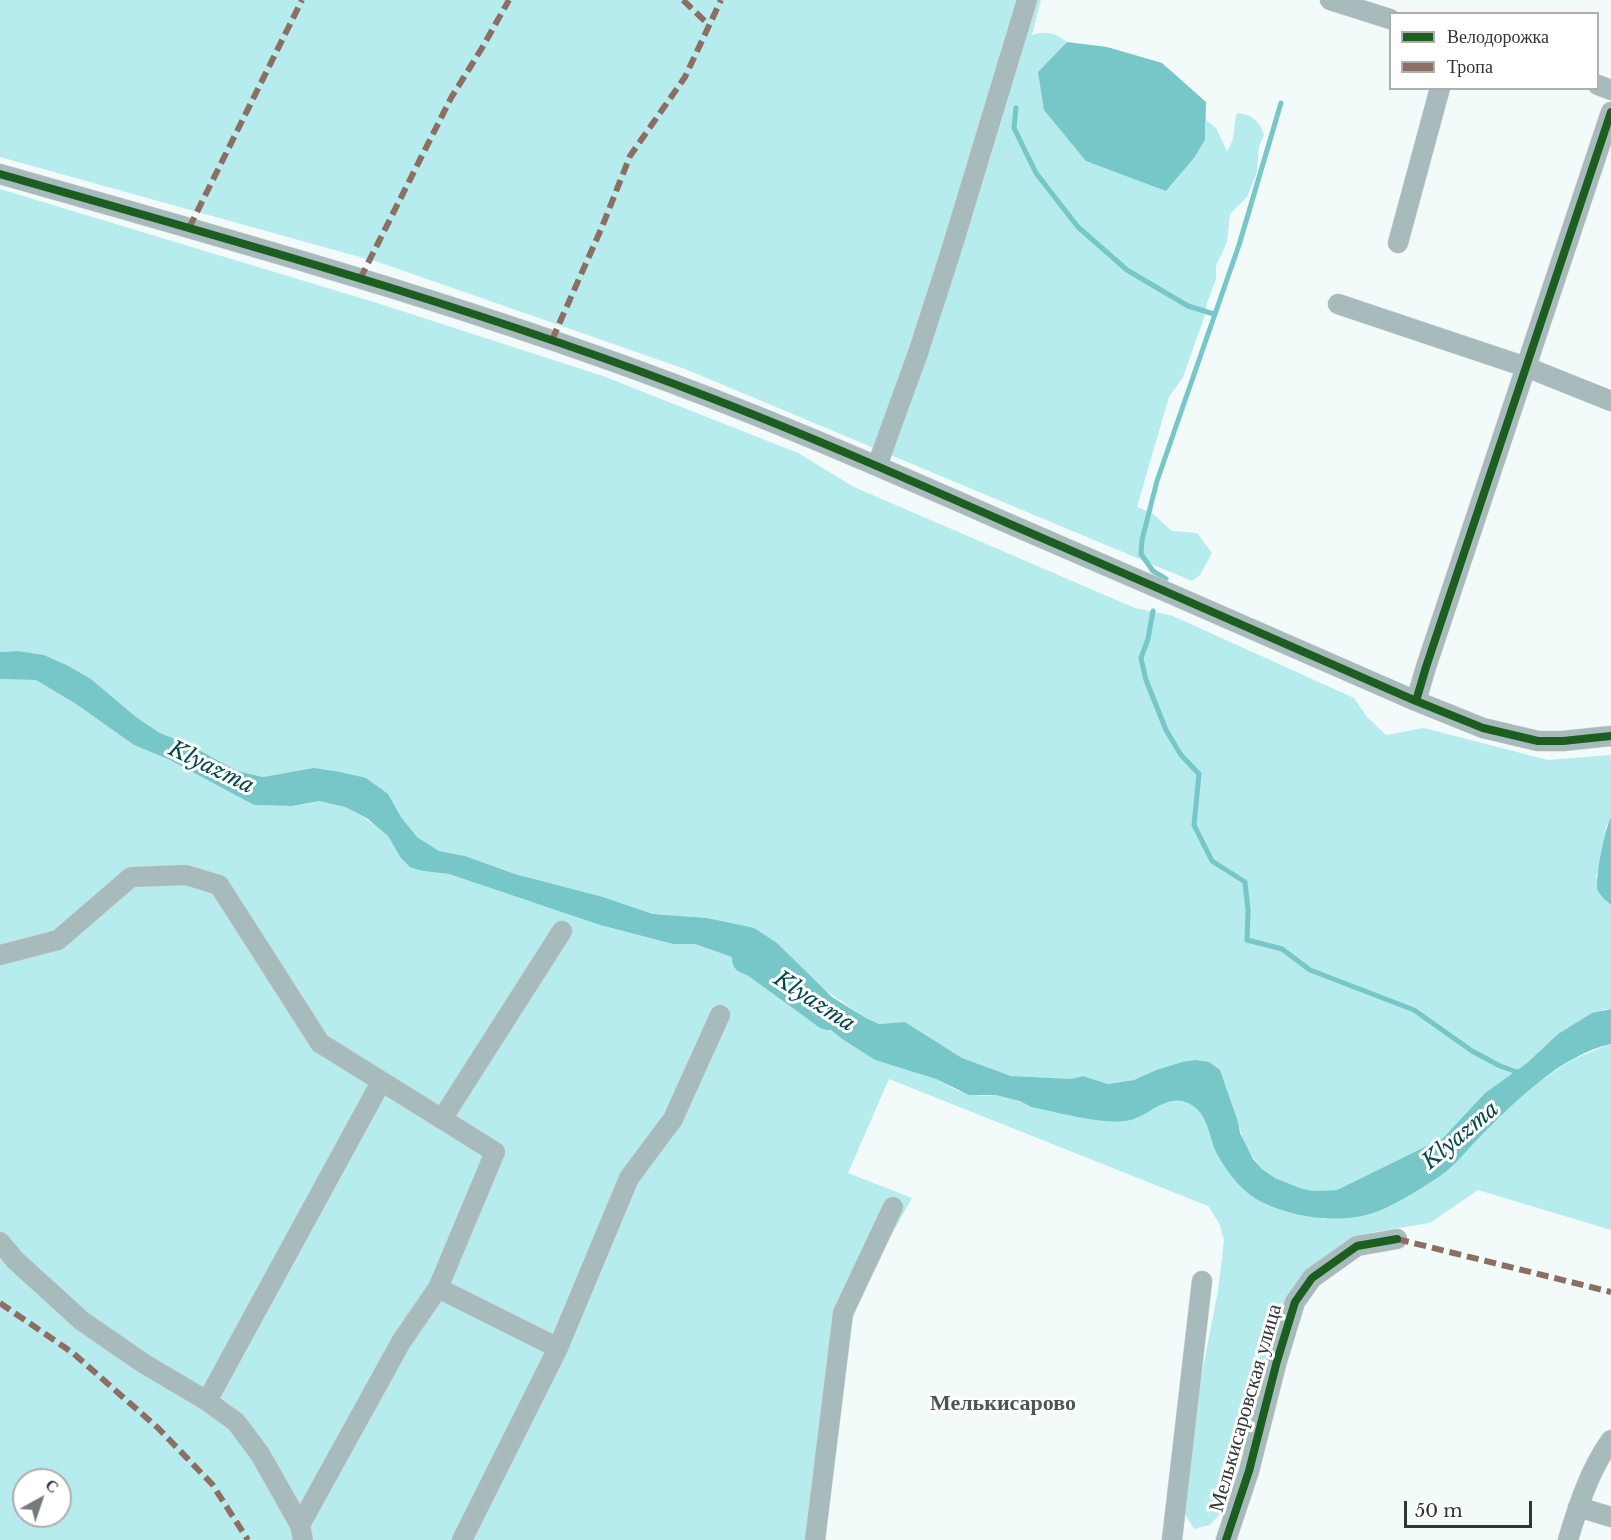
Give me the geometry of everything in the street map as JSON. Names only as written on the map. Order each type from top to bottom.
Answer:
[{"type":"street","points":[[877,466],[918,354],[1027,0]]},
{"type":"street","points":[[1330,0],[1389,19]]},
{"type":"street","points":[[1398,243],[1439,90]]},
{"type":"street","points":[[1416,701],[1611,112]]},
{"type":"street","points":[[0,174],[286,256],[552,340],[710,397],[877,466],[1416,701],[1483,728],[1538,741],[1563,741],[1611,735]]},
{"type":"street","points":[[1338,304],[1526,367],[1611,400]]},
{"type":"street","points":[[0,955],[58,940],[131,877],[186,875],[219,885],[320,1043],[495,1152],[438,1288],[401,1342],[301,1533]]},
{"type":"street","points":[[442,1119],[562,931]]},
{"type":"street","points":[[462,1540],[558,1348],[629,1178],[673,1119],[720,1015]]},
{"type":"street","points":[[207,1401],[381,1082]]},
{"type":"street","points":[[815,1540],[843,1312],[893,1207]]},
{"type":"street","name":"Мелькисаровская улица","points":[[1226,1540],[1249,1471],[1277,1361],[1295,1302],[1312,1278],[1357,1246],[1397,1239]]},
{"type":"street","points":[[0,1242],[15,1260],[82,1321],[236,1422],[260,1454],[301,1533]]},
{"type":"street","points":[[1174,1540],[1202,1281]]},
{"type":"street","points":[[438,1288],[558,1348]]},
{"type":"street","points":[[1568,1540],[1578,1507],[1601,1454],[1611,1440]]},
{"type":"street","points":[[1578,1507],[1611,1517]]},
{"type":"shaded area","points":[[0,0],[1041,0],[1032,35],[1050,33],[1067,42],[1038,72],[1129,176],[1166,191],[1194,158],[1205,140],[1206,120],[1216,128],[1227,151],[1233,137],[1237,113],[1255,119],[1264,135],[1259,146],[1257,172],[1247,197],[1230,214],[1227,242],[1216,266],[1216,279],[1205,315],[1183,377],[1169,397],[1137,507],[1152,513],[1172,531],[1197,533],[1212,553],[1200,575],[1192,581],[685,369],[381,263],[0,157]]},
{"type":"shaded area","points":[[0,189],[377,303],[603,376],[798,453],[854,487],[1135,608],[1173,616],[1354,698],[1367,717],[1386,735],[1424,728],[1548,760],[1611,755],[1611,817],[1606,827],[1601,864],[1596,877],[1606,901],[1611,905],[1611,1009],[1605,1009],[1558,1034],[1527,1063],[1485,1093],[1443,1138],[1337,1190],[1312,1191],[1275,1178],[1262,1169],[1246,1148],[1225,1084],[1182,1062],[1134,1080],[1108,1084],[1083,1076],[1071,1079],[1011,1076],[962,1058],[905,1022],[879,1024],[866,1018],[822,988],[777,943],[728,923],[707,918],[653,914],[603,897],[515,874],[465,856],[439,851],[417,837],[401,817],[388,794],[287,773],[263,777],[237,771],[190,745],[160,733],[136,717],[91,679],[66,664],[44,655],[18,651],[0,652]]},
{"type":"shaded area","points":[[0,679],[36,680],[76,704],[134,745],[170,760],[254,805],[292,806],[319,801],[345,807],[378,827],[395,847],[423,871],[449,874],[600,925],[673,944],[695,944],[743,961],[787,984],[797,993],[811,1014],[842,1039],[875,1060],[936,1079],[958,1091],[982,1096],[995,1095],[1020,1101],[1031,1107],[1152,1110],[1175,1099],[1188,1102],[1198,1109],[1206,1120],[1217,1155],[1241,1186],[1274,1206],[1298,1214],[1325,1219],[1443,1174],[1524,1092],[1573,1059],[1611,1044],[1611,1230],[1478,1190],[1430,1223],[1374,1232],[1346,1242],[1300,1278],[1240,1458],[1230,1475],[1228,1494],[1222,1512],[1210,1525],[1194,1529],[1185,1514],[1181,1480],[1218,1291],[1224,1240],[1219,1223],[1208,1206],[889,1079],[848,1173],[912,1198],[873,1268],[844,1339],[825,1540],[0,1540]]},
{"type":"water","points":[[1067,42],[1107,47],[1162,63],[1206,102],[1205,140],[1194,158],[1166,191],[1086,161],[1044,110],[1038,72]]},
{"type":"water","points":[[18,651],[44,655],[67,665],[91,679],[136,717],[160,733],[190,745],[237,771],[263,777],[314,768],[366,778],[388,794],[401,817],[417,837],[439,851],[465,856],[515,874],[603,897],[653,914],[707,918],[754,928],[777,943],[832,997],[866,1018],[879,1024],[905,1022],[962,1058],[1011,1076],[1071,1079],[1083,1076],[1108,1084],[1134,1080],[1182,1062],[1195,1060],[1209,1062],[1220,1070],[1240,1133],[1253,1159],[1275,1178],[1312,1191],[1337,1190],[1443,1138],[1485,1093],[1527,1063],[1558,1034],[1592,1013],[1611,1009],[1611,1044],[1592,1050],[1555,1070],[1505,1112],[1455,1164],[1419,1190],[1396,1203],[1367,1215],[1337,1219],[1290,1213],[1255,1198],[1237,1182],[1218,1156],[1205,1119],[1195,1107],[1188,1103],[1173,1101],[1166,1103],[1130,1120],[1095,1120],[1031,1107],[1020,1101],[995,1095],[969,1095],[936,1079],[875,1060],[842,1039],[811,1014],[797,993],[787,984],[743,961],[695,944],[673,944],[600,925],[449,874],[410,867],[401,858],[388,836],[368,819],[345,807],[319,801],[292,806],[254,805],[170,760],[134,745],[76,704],[36,680],[0,679],[0,652]]},
{"type":"water","points":[[1611,817],[1611,905],[1599,893],[1597,885],[1601,854]]},
{"type":"waterway","points":[[1166,579],[1153,571],[1141,554],[1142,540],[1157,481],[1239,245],[1281,103]]},
{"type":"waterway","points":[[1016,108],[1014,128],[1036,173],[1078,227],[1127,270],[1188,306],[1214,314]]},
{"type":"waterway","points":[[1153,611],[1148,639],[1141,658],[1146,680],[1166,730],[1181,755],[1199,774],[1194,825],[1212,861],[1245,882],[1248,910],[1247,940],[1282,949],[1310,970],[1414,1010],[1472,1051],[1500,1066],[1520,1073]]},
{"type":"waterway","name":"Klyazma","points":[[747,959],[755,962],[828,1015]]},
{"type":"marked path","points":[[189,228],[302,0]]},
{"type":"marked path","points":[[360,279],[451,98],[509,0]]},
{"type":"marked path","points":[[683,0],[709,25]]},
{"type":"marked path","points":[[552,340],[602,227],[630,156],[685,77],[721,0]]},
{"type":"marked path","points":[[1397,1239],[1611,1292]]},
{"type":"marked path","points":[[0,1303],[73,1353],[158,1428],[212,1484],[248,1540]]},
{"type":"cycle path","points":[[1416,701],[1611,112]]},
{"type":"cycle path","points":[[0,174],[358,278],[624,365],[824,444],[1483,728],[1538,741],[1611,736]]},
{"type":"cycle path","points":[[1226,1540],[1249,1471],[1277,1361],[1295,1302],[1312,1278],[1357,1246],[1397,1239]]},
{"type":"district","name":"Мелькисарово","points":[[1003,1404]]}]
